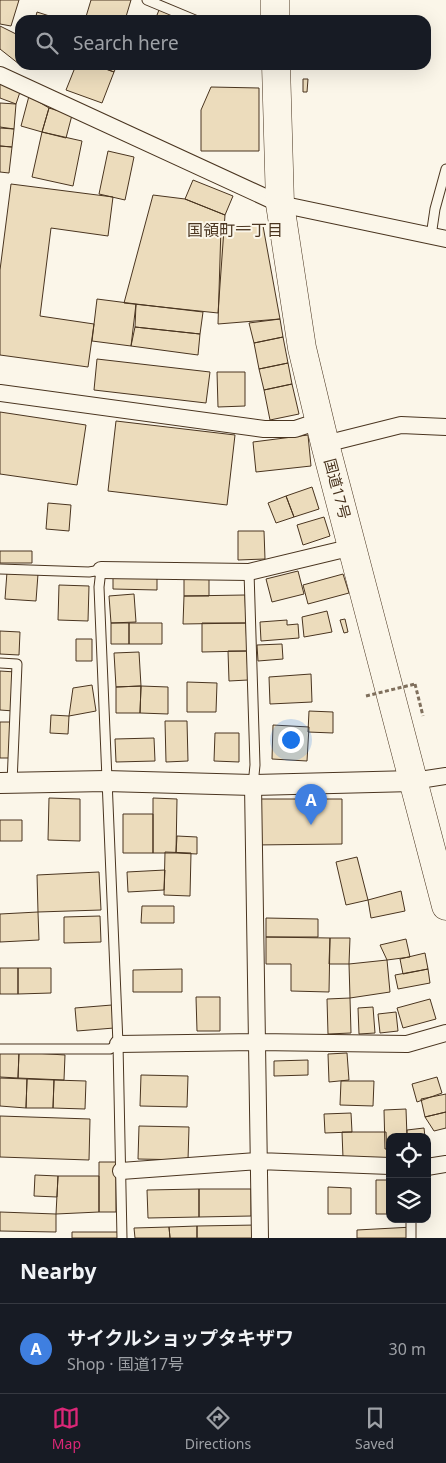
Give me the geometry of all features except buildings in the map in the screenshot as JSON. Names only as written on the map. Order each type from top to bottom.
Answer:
[{"type":"highway","points":[[275,0],[275,15]]},
{"type":"highway","name":"国道17号","points":[[276,70],[280,204],[302,348],[322,433],[446,906]]},
{"type":"street","points":[[0,75],[280,204],[439,238]]},
{"type":"street","points":[[0,394],[264,428],[295,429],[322,433],[400,426],[446,427]]},
{"type":"street","points":[[101,570],[249,572],[266,570],[353,547]]},
{"type":"street","points":[[6,783],[106,781],[253,785],[413,782],[446,776]]},
{"type":"street","points":[[253,785],[260,1238]]},
{"type":"street","points":[[118,1044],[256,1042],[407,1044],[446,1033]]},
{"type":"street","points":[[121,1171],[258,1162],[386,1166]]},
{"type":"street","points":[[431,1166],[446,1164]]},
{"type":"lane","points":[[147,0],[183,15]]},
{"type":"lane","points":[[439,238],[435,209],[446,169]]},
{"type":"lane","points":[[0,569],[89,572],[101,570],[99,587],[118,1044],[122,1238]]},
{"type":"lane","points":[[249,572],[255,764],[253,785]]},
{"type":"lane","points":[[0,664],[17,664],[6,783]]},
{"type":"lane","points":[[0,1049],[110,1049],[118,1044]]},
{"type":"lane","points":[[410,1223],[411,1238]]},
{"type":"path","points":[[366,696],[415,684],[423,716]]},
{"type":"place","name":"サイクルショップタキザワ","points":[[311,825]]},
{"type":"district","name":"国領町一丁目","points":[[235,230]]}]
